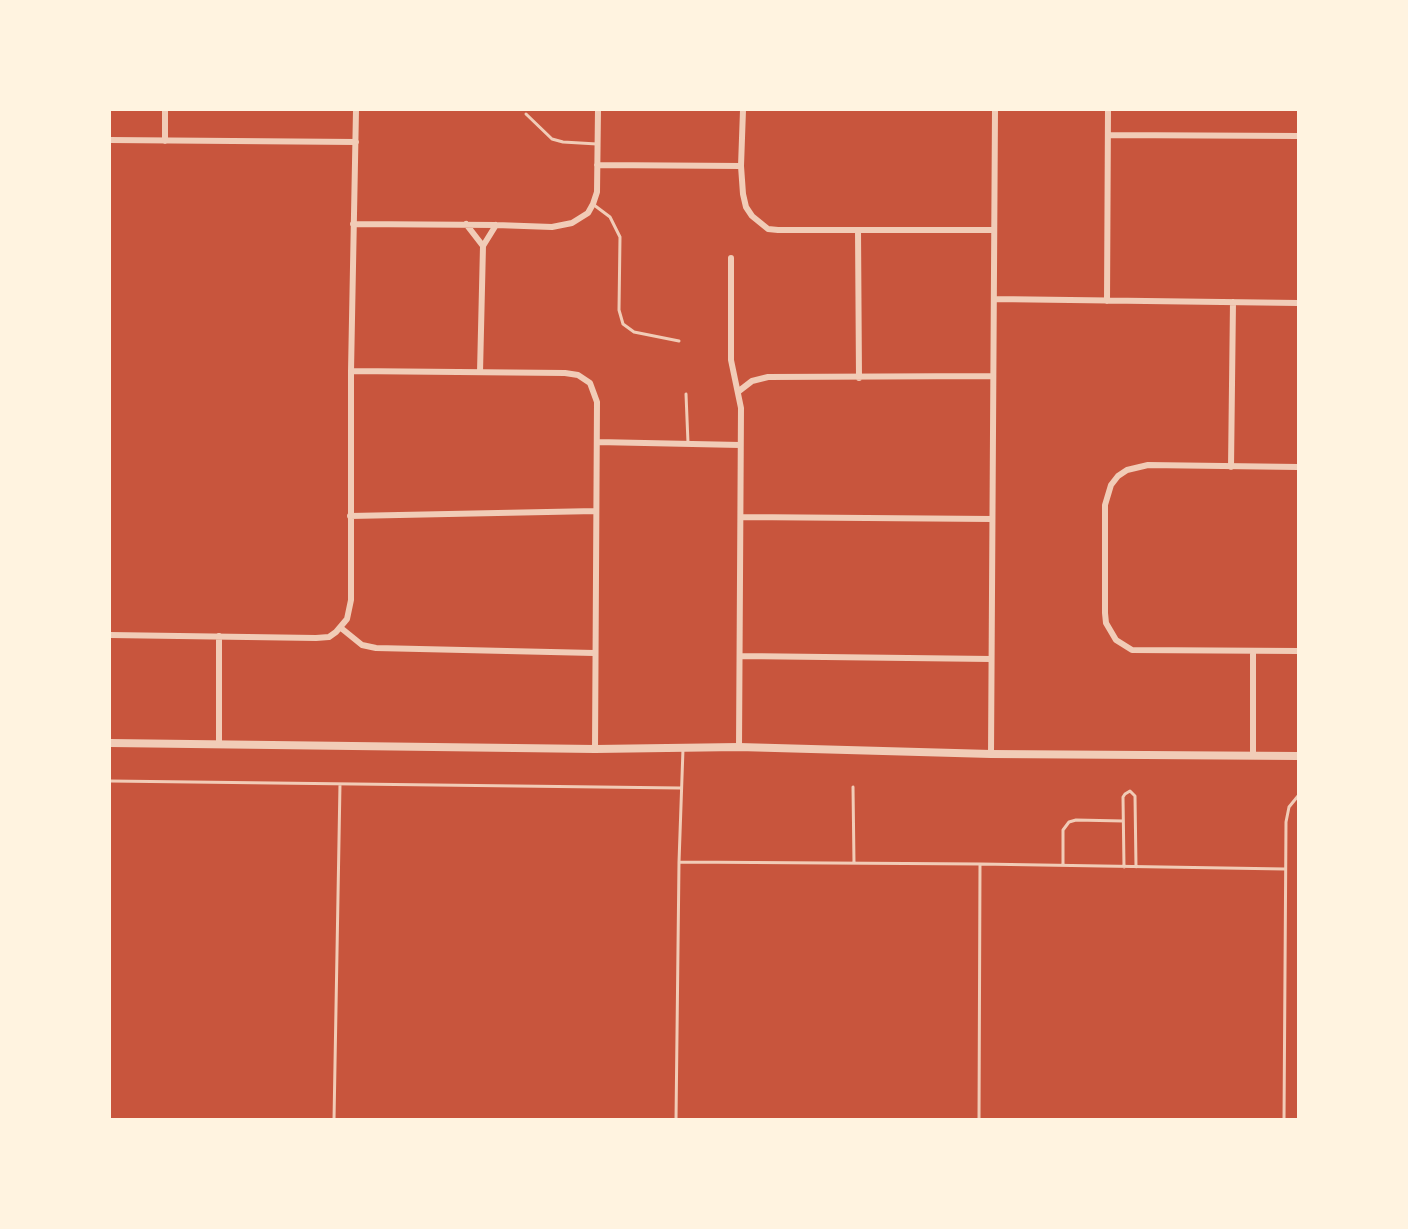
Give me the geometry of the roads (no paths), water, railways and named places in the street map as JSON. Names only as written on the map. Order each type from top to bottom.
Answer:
[{"type":"street","points":[[165,110],[165,141]]},
{"type":"street","points":[[110,635],[316,638],[328,637],[341,628],[346,619],[351,600],[351,371],[356,110]]},
{"type":"street","points":[[353,224],[561,226],[580,219],[593,204],[597,192],[598,110]]},
{"type":"street","points":[[743,110],[741,166],[743,194],[746,207],[759,223],[768,228],[777,230],[994,230]]},
{"type":"street","points":[[990,754],[995,110]]},
{"type":"street","points":[[1107,300],[1108,110]]},
{"type":"street","points":[[1108,135],[1299,136]]},
{"type":"street","points":[[110,140],[356,142]]},
{"type":"street","points":[[597,165],[741,166]]},
{"type":"street","points":[[466,224],[483,246]]},
{"type":"street","points":[[480,372],[483,246],[496,225]]},
{"type":"street","points":[[858,230],[859,378]]},
{"type":"street","points":[[731,258],[731,360],[741,408],[739,747]]},
{"type":"street","points":[[994,299],[1299,303]]},
{"type":"street","points":[[1231,467],[1233,302]]},
{"type":"street","points":[[351,371],[572,373],[590,382],[597,402],[595,749]]},
{"type":"street","points":[[739,391],[752,381],[768,377],[993,376]]},
{"type":"street","points":[[597,442],[740,445]]},
{"type":"street","points":[[1299,467],[1137,466],[1127,470],[1111,485],[1105,505],[1106,623],[1116,640],[1132,650],[1299,651]]},
{"type":"street","points":[[350,516],[596,511]]},
{"type":"street","points":[[741,517],[992,519]]},
{"type":"street","points":[[341,628],[362,645],[375,648],[594,653]]},
{"type":"street","points":[[219,636],[219,743]]},
{"type":"street","points":[[1253,651],[1253,756]]},
{"type":"street","points":[[741,656],[991,658]]},
{"type":"street","points":[[110,742],[595,749],[739,747],[990,754],[1299,756]]},
{"type":"lane","points":[[526,114],[552,139],[597,144]]},
{"type":"lane","points":[[593,204],[610,217],[620,237],[619,310],[622,324],[634,332],[679,340]]},
{"type":"lane","points":[[686,393],[688,444]]},
{"type":"lane","points":[[675,1119],[680,788],[683,748]]},
{"type":"lane","points":[[110,781],[680,788]]},
{"type":"lane","points":[[334,1119],[340,784]]},
{"type":"lane","points":[[853,787],[854,863]]},
{"type":"lane","points":[[1124,867],[1124,797],[1130,791],[1136,796],[1136,867]]},
{"type":"lane","points":[[1284,1119],[1286,814],[1299,796]]},
{"type":"lane","points":[[1063,865],[1063,830],[1070,822],[1076,820],[1124,821]]},
{"type":"lane","points":[[679,862],[1285,869]]},
{"type":"lane","points":[[979,1119],[980,864]]}]
